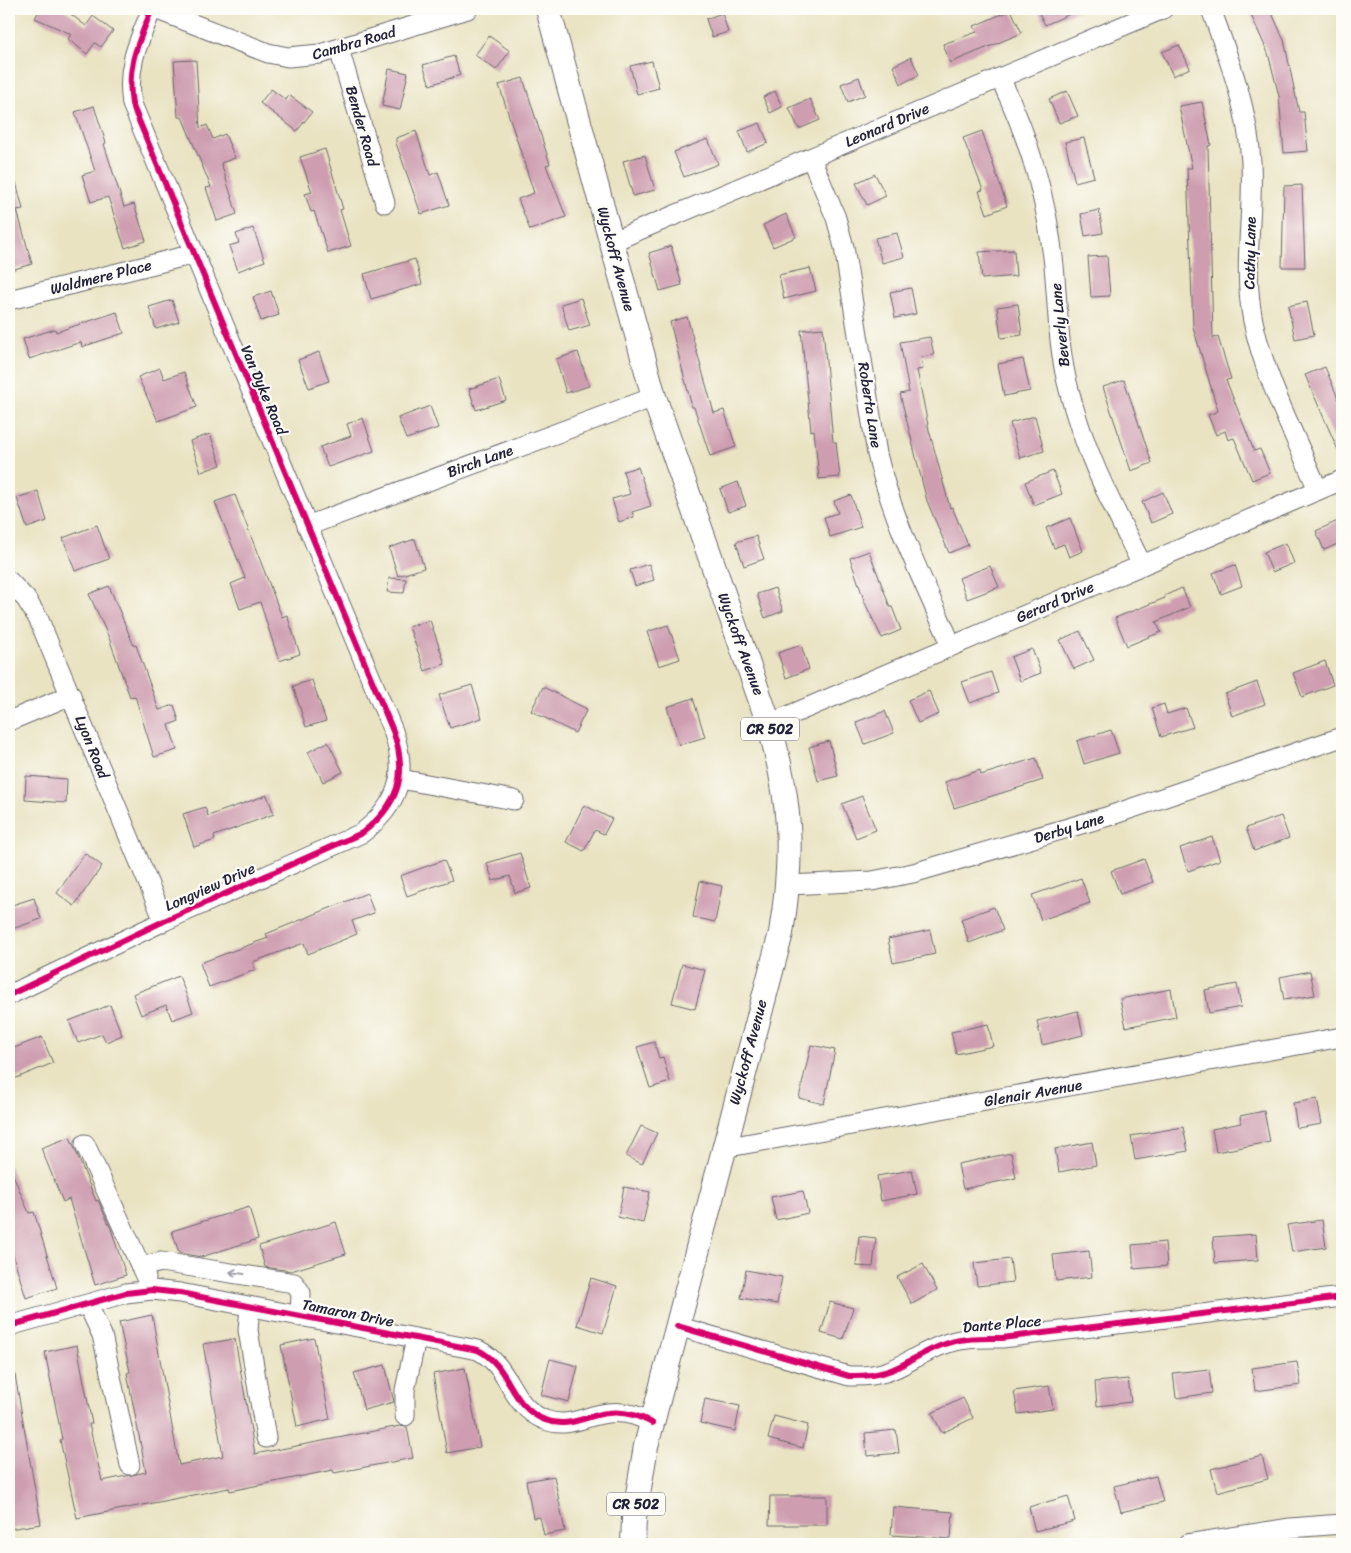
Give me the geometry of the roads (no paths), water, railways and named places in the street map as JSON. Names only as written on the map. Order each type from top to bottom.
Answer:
[{"type":"main road","name":"Wyckoff Avenue","points":[[548,9],[610,242],[654,397],[769,724],[781,765],[788,804],[790,842],[789,885],[781,933],[652,1423],[634,1518],[632,1544]]},
{"type":"street","name":"Cambra Road","points":[[153,9],[268,53],[288,57],[310,56],[339,49],[468,9]]},
{"type":"street","name":"Van Dyke Road","points":[[153,9],[130,65],[129,86],[132,104],[399,746],[400,779]]},
{"type":"street","name":"Leonard Drive","points":[[610,242],[1162,9]]},
{"type":"street","name":"Cathy Lane","points":[[1211,9],[1231,64],[1246,126],[1251,161],[1252,203],[1248,292],[1253,320],[1262,357],[1318,490]]},
{"type":"street","name":"Bender Road","points":[[339,49],[384,203]]},
{"type":"street","name":"Beverly Lane","points":[[1000,78],[1017,112],[1040,186],[1051,242],[1060,350],[1068,390],[1081,432],[1099,477],[1142,565]]},
{"type":"street","name":"Roberta Lane","points":[[811,158],[836,218],[844,247],[877,454],[885,488],[899,526],[952,646]]},
{"type":"street","name":"Waldmere Place","points":[[9,300],[194,254]]},
{"type":"street","name":"Birch Lane","points":[[307,526],[654,397]]},
{"type":"street","name":"Gerard Drive","points":[[769,724],[1342,480]]},
{"type":"street","name":"Lyon Road","points":[[9,581],[26,599],[39,620],[164,921]]},
{"type":"street","points":[[9,721],[71,695]]},
{"type":"street","name":"Derby Lane","points":[[789,885],[856,882],[913,873],[1100,819],[1342,737]]},
{"type":"street","points":[[400,779],[514,800]]},
{"type":"street","name":"Longview Drive","points":[[9,995],[164,921],[362,833],[388,809],[400,779]]},
{"type":"street","name":"Glenair Avenue","points":[[723,1148],[1342,1037]]},
{"type":"street","points":[[85,1144],[152,1290]]},
{"type":"street","points":[[141,1267],[161,1262],[294,1282],[301,1293],[300,1317]]},
{"type":"street","name":"Tamaron Drive","points":[[9,1326],[126,1293],[152,1290],[180,1293],[478,1350],[489,1356],[499,1365],[522,1404],[534,1414],[547,1421],[577,1422],[607,1413],[623,1412],[639,1416],[652,1423]]},
{"type":"street","name":"Dante Place","points":[[677,1326],[848,1376],[867,1377],[885,1374],[928,1351],[950,1342],[974,1338],[1002,1338],[1342,1298]]},
{"type":"street","points":[[88,1305],[102,1336],[130,1465]]},
{"type":"street","points":[[250,1307],[248,1330],[266,1438]]},
{"type":"street","points":[[406,1416],[405,1390],[416,1338]]},
{"type":"street","points":[[1187,1544],[1290,1528],[1342,1524]]}]
